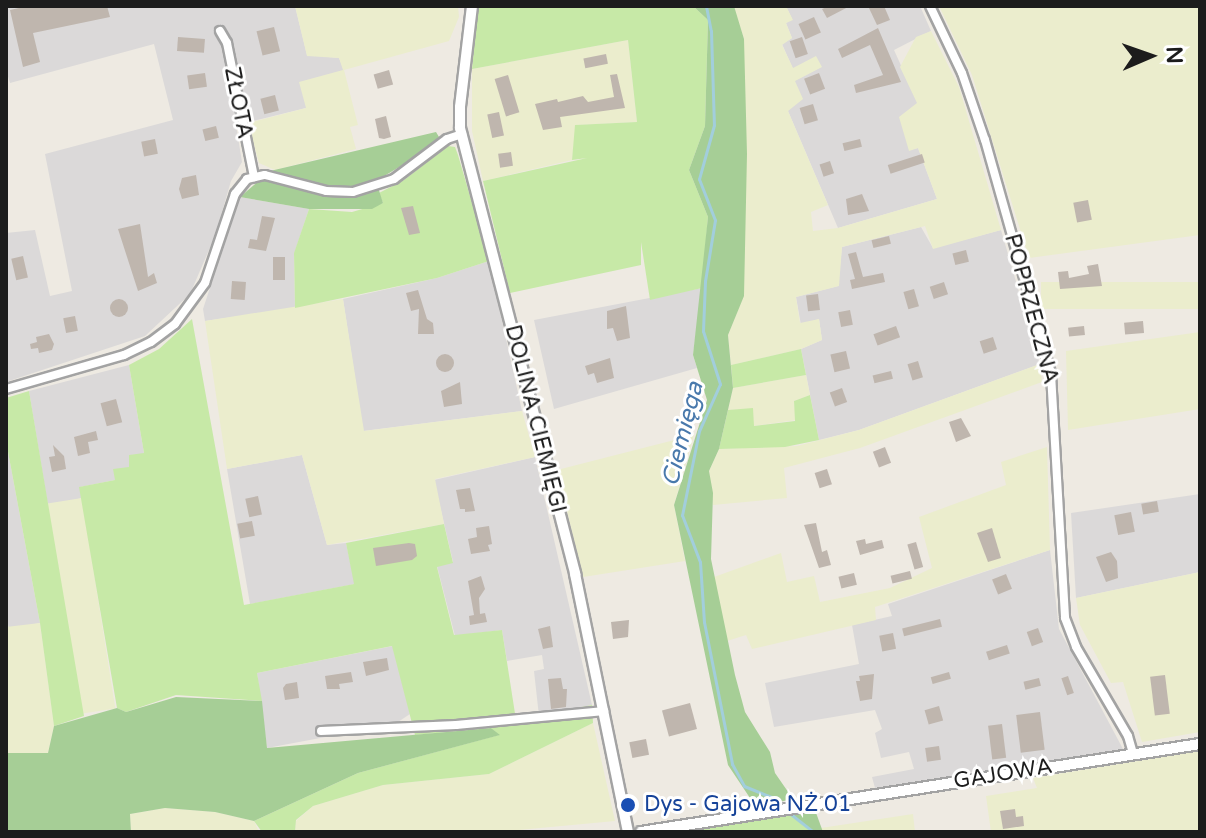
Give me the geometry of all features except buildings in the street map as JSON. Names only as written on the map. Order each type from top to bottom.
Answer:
[{"type":"street","name":"DOLINA CIEMIĘGI","points":[[472,6],[459,112],[462,134],[575,574],[628,832]]},
{"type":"street","name":"POPRZECZNA","points":[[930,6],[962,73],[985,140],[1051,374],[1065,618],[1076,647],[1128,736],[1133,754]]},
{"type":"street","name":"ZŁOTA","points":[[220,31],[227,43],[254,177]]},
{"type":"street","points":[[6,389],[118,357],[144,346],[170,328],[188,310],[209,275],[237,190],[254,177],[270,176],[326,191],[353,192],[394,179],[447,139],[462,134]]},
{"type":"street","points":[[321,731],[456,725],[604,711]]},
{"type":"street","name":"GAJOWA","points":[[641,832],[1200,744]]},
{"type":"shaded area","points":[[6,6],[295,6],[307,55],[339,58],[344,70],[306,108],[236,125],[242,162],[231,181],[215,236],[190,294],[145,336],[6,382],[6,233],[35,230],[50,296],[72,291],[45,154],[173,120],[154,44],[10,83],[6,70]]},
{"type":"shaded area","points":[[786,6],[920,6],[931,31],[894,50],[918,103],[909,150],[918,148],[937,199],[838,228],[788,111],[794,81],[821,67],[793,69],[782,44],[792,38],[786,23],[792,19]]},
{"type":"shaded area","points":[[240,197],[309,209],[294,254],[295,308],[205,321],[203,309]]},
{"type":"shaded area","points":[[921,227],[933,248],[1001,230],[1040,364],[859,430],[819,440],[801,349],[822,340],[819,319],[801,325],[796,297],[838,286],[842,247]]},
{"type":"shaded area","points":[[489,261],[522,411],[363,431],[343,299],[437,278]]},
{"type":"shaded area","points":[[702,288],[693,355],[697,368],[554,409],[534,320]]},
{"type":"shaded area","points":[[129,365],[144,453],[115,480],[80,487],[82,498],[48,506],[29,391]]},
{"type":"shaded area","points":[[6,441],[40,623],[9,629],[6,614]]},
{"type":"shaded area","points":[[302,455],[327,545],[346,543],[355,584],[250,604],[227,469]]},
{"type":"shaded area","points":[[535,457],[592,705],[539,716],[534,671],[544,669],[542,655],[507,661],[502,630],[455,636],[437,566],[453,562],[434,480]]},
{"type":"shaded area","points":[[1200,494],[1200,572],[1076,598],[1071,513]]},
{"type":"shaded area","points":[[1050,550],[1059,629],[1123,749],[875,788],[872,777],[914,769],[909,752],[881,758],[875,733],[882,729],[875,710],[774,727],[765,683],[859,664],[852,625],[892,616],[888,604]]},
{"type":"shaded area","points":[[393,646],[410,714],[395,724],[267,748],[257,673]]},
{"type":"green space","points":[[295,6],[458,6],[459,17],[449,41],[344,70],[358,125],[350,127],[356,149],[275,170],[259,163],[248,123],[306,108],[299,82],[343,70],[339,58],[307,56]]},
{"type":"green space","points":[[478,6],[693,6],[708,20],[705,126],[689,170],[708,217],[702,288],[650,300],[641,242],[641,265],[510,293],[483,181],[587,158],[572,160],[575,125],[637,122],[628,40],[472,69]]},
{"type":"green space","points":[[693,6],[734,6],[744,39],[747,154],[744,296],[728,335],[733,388],[719,449],[709,471],[713,493],[711,559],[735,675],[745,712],[770,752],[775,773],[793,799],[756,807],[728,765],[674,505],[707,400],[693,355],[708,217],[689,170],[705,126],[708,20]]},
{"type":"green space","points":[[786,6],[793,20],[786,23],[792,38],[782,45],[793,68],[816,56],[822,67],[795,81],[803,99],[788,111],[828,205],[811,212],[813,231],[838,228],[937,199],[918,148],[909,151],[899,117],[917,103],[900,67],[916,37],[931,31],[959,87],[1001,230],[933,249],[925,226],[842,247],[839,286],[796,297],[800,323],[819,319],[822,340],[801,349],[731,365],[728,335],[744,295],[744,39],[734,8]]},
{"type":"green space","points":[[939,6],[1200,6],[1200,235],[1029,258],[972,75]]},
{"type":"green space","points":[[628,40],[637,122],[576,125],[572,160],[483,181],[472,131],[472,69]]},
{"type":"green space","points":[[436,132],[439,137],[424,152],[376,181],[383,203],[372,209],[309,209],[240,197],[270,171]]},
{"type":"green space","points":[[448,146],[455,147],[458,155],[489,261],[437,278],[295,308],[294,253],[309,209],[352,212],[383,203],[379,193],[404,180]]},
{"type":"green space","points":[[1041,282],[1200,282],[1200,309],[1041,309]]},
{"type":"green space","points":[[343,299],[364,431],[522,411],[535,457],[435,479],[444,524],[327,545],[302,455],[227,469],[205,321]]},
{"type":"green space","points":[[192,319],[244,605],[354,584],[346,543],[444,524],[453,563],[437,567],[454,635],[502,630],[516,720],[592,705],[593,723],[489,774],[383,785],[313,806],[296,820],[295,832],[262,832],[254,821],[358,773],[499,735],[491,728],[415,735],[392,646],[257,673],[262,701],[176,695],[126,712],[117,708],[79,487],[115,480],[113,469],[129,467],[129,455],[144,453],[129,365],[159,349]]},
{"type":"green space","points":[[1200,332],[1200,409],[1068,430],[1066,351]]},
{"type":"green space","points":[[801,349],[806,375],[733,388],[731,365]]},
{"type":"green space","points":[[1040,364],[1042,382],[860,448],[784,468],[787,498],[713,505],[709,471],[719,449],[797,446],[859,430]]},
{"type":"green space","points":[[806,375],[810,395],[794,401],[796,420],[753,426],[753,409],[728,410],[733,388]]},
{"type":"green space","points":[[29,391],[84,716],[54,726],[40,623],[6,441],[6,398]]},
{"type":"green space","points":[[810,395],[819,440],[785,447],[719,449],[728,410],[753,408],[754,426],[795,421],[794,401]]},
{"type":"green space","points":[[694,435],[674,505],[685,561],[583,577],[557,470]]},
{"type":"green space","points":[[1047,447],[1050,550],[875,607],[876,620],[752,649],[746,635],[727,641],[714,577],[781,553],[787,582],[814,576],[820,602],[890,588],[932,568],[919,517],[1006,485],[1001,462]]},
{"type":"green space","points":[[82,498],[115,708],[81,714],[47,503]]},
{"type":"green space","points":[[1200,572],[1200,732],[1142,742],[1123,682],[1111,683],[1080,625],[1076,598]]},
{"type":"green space","points":[[40,623],[54,726],[48,753],[6,753],[6,627]]},
{"type":"green space","points":[[176,697],[262,701],[267,748],[491,728],[500,735],[358,773],[254,821],[215,812],[165,808],[130,814],[131,832],[6,832],[6,753],[48,753],[54,726],[117,708],[126,712]]},
{"type":"green space","points":[[593,723],[615,821],[498,832],[295,832],[296,821],[313,806],[383,785],[489,774]]},
{"type":"green space","points":[[1200,751],[1200,832],[991,832],[986,796],[1037,788],[1033,778]]},
{"type":"green space","points":[[165,808],[215,812],[254,821],[259,832],[131,832],[130,814]]},
{"type":"green space","points":[[815,810],[823,832],[814,832],[790,815]]},
{"type":"green space","points":[[913,814],[915,832],[823,832],[821,828]]},
{"type":"green space","points":[[790,815],[814,832],[669,832],[773,816]]},
{"type":"waterway","name":"Ciemięga","points":[[706,6],[711,31],[714,125],[699,179],[715,220],[705,281],[703,331],[720,384],[699,431],[682,515],[700,562],[704,622],[732,764],[744,786],[774,798],[782,807]]},
{"type":"waterway","name":"Ciemięga","points":[[788,812],[814,832]]},
{"type":"place","name":"Dys - Gajowa NŻ 01","points":[[628,805]]}]
